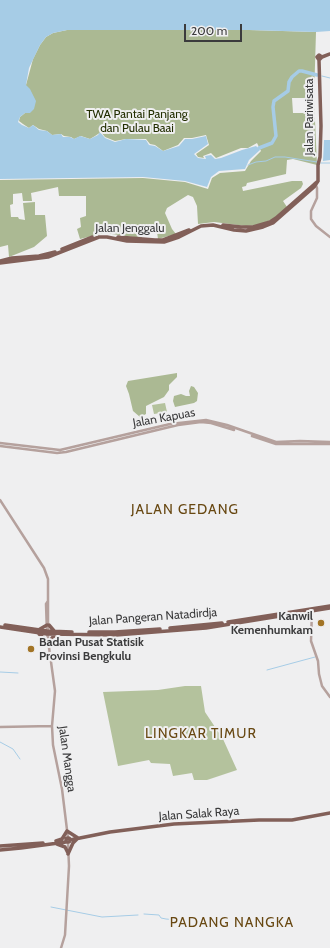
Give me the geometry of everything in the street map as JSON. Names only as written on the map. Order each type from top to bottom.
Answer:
[{"type":"main road","name":"Jalan Pariwisata","points":[[316,183],[320,157],[320,58],[330,54]]},
{"type":"main road","name":"Jalan Jenggalu","points":[[0,262],[39,259],[102,237],[113,237],[127,241],[164,242],[201,226],[213,225],[246,231],[269,225],[278,220],[316,183]]},
{"type":"main road","name":"Jalan Pangeran Natadirdja","points":[[0,626],[38,631],[48,634],[128,633],[190,628],[330,607]]},
{"type":"main road","points":[[48,625],[55,633],[49,644],[38,631],[48,625]]},
{"type":"main road","name":"Jalan Salak Raya","points":[[56,842],[68,841],[110,832],[174,824],[292,820],[330,813]]},
{"type":"main road","points":[[0,846],[56,842],[63,846],[68,853],[73,843],[79,838],[67,831],[62,839],[56,842],[0,850]]},
{"type":"street","points":[[316,183],[317,198],[311,211],[311,215],[314,224],[330,236]]},
{"type":"street","name":"Jalan Kapuas","points":[[0,446],[62,450],[170,424],[206,420],[227,425],[276,442],[330,443]]},
{"type":"street","name":"Jalan Kapuas","points":[[0,443],[16,447]]},
{"type":"street","name":"Jalan Mangga","points":[[0,500],[46,572],[48,584],[48,601],[46,604],[55,691],[52,726],[53,745],[62,789],[68,841],[65,935],[61,948]]},
{"type":"street","points":[[312,610],[311,641],[318,661],[322,686],[330,697]]},
{"type":"street","points":[[0,727],[52,726]]},
{"type":"green space","name":"TWA Pantai Panjang dan Pulau Baai","points":[[67,30],[249,30],[316,32],[314,98],[317,165],[293,159],[287,160],[286,174],[247,183],[246,186],[242,187],[243,191],[292,181],[302,181],[303,184],[301,188],[283,201],[287,207],[276,218],[258,225],[246,226],[214,222],[198,224],[197,206],[193,197],[188,195],[167,208],[165,213],[172,229],[176,234],[158,239],[156,225],[140,227],[142,238],[104,233],[80,239],[77,229],[81,227],[80,218],[86,216],[86,196],[59,196],[58,187],[31,193],[32,201],[23,201],[22,193],[13,194],[13,204],[10,205],[11,217],[18,217],[19,219],[25,220],[23,203],[35,202],[35,215],[45,215],[47,236],[34,247],[9,257],[8,245],[0,247],[0,180],[143,178],[185,182],[208,189],[212,178],[220,173],[245,171],[251,161],[261,151],[257,143],[248,148],[241,148],[216,158],[211,153],[203,156],[204,158],[198,157],[196,154],[209,145],[206,135],[184,138],[178,145],[163,151],[155,145],[150,144],[146,139],[126,139],[115,141],[105,137],[101,132],[90,139],[81,136],[74,139],[61,134],[52,135],[47,131],[39,129],[33,125],[29,128],[19,121],[20,117],[25,113],[26,85],[33,59],[40,45],[46,37],[53,33]],"holes":[[[292,98],[314,98],[314,113],[293,113]]]},
{"type":"green space","points":[[177,373],[177,377],[169,385],[169,390],[164,397],[146,406],[146,414],[140,417],[133,411],[126,386],[128,381]]},
{"type":"green space","points":[[191,386],[194,387],[198,393],[197,401],[175,407],[173,401],[174,396],[181,394],[190,396],[189,391]]},
{"type":"green space","points":[[165,403],[167,412],[154,414],[152,405]]},
{"type":"green space","points":[[185,686],[201,686],[205,712],[223,739],[237,770],[207,780],[194,780],[192,773],[173,776],[170,764],[151,763],[149,760],[118,766],[103,692],[158,690]]},
{"type":"water","points":[[0,0],[330,0],[330,31],[67,30],[53,33],[46,37],[40,45],[29,68],[26,85],[30,89],[36,101],[34,109],[30,113],[25,113],[20,117],[18,122],[22,125],[29,128],[33,125],[39,130],[47,131],[52,135],[61,134],[63,137],[70,137],[74,139],[80,136],[90,139],[98,135],[100,132],[105,138],[115,142],[126,139],[146,140],[149,145],[155,146],[163,151],[179,146],[185,139],[206,136],[208,144],[194,154],[198,158],[206,159],[205,156],[211,155],[215,159],[221,158],[256,146],[260,150],[249,160],[245,169],[219,171],[211,177],[207,187],[185,181],[143,177],[0,179]]},
{"type":"water","points":[[324,140],[330,140],[330,160],[323,161]]},
{"type":"waterway","points":[[259,148],[272,143],[276,136],[273,107],[274,101],[288,91],[289,82],[292,77],[299,71],[317,75]]},
{"type":"waterway","points":[[322,76],[330,78]]},
{"type":"waterway","points":[[248,165],[266,161],[275,157],[317,162]]},
{"type":"waterway","points":[[321,163],[330,163]]},
{"type":"waterway","points":[[267,670],[315,657]]},
{"type":"waterway","points":[[0,672],[18,673]]},
{"type":"waterway","points":[[0,742],[13,749],[20,759]]},
{"type":"waterway","points":[[51,907],[102,917],[138,915]]},
{"type":"waterway","points":[[144,914],[159,915],[161,918],[166,919],[189,921]]},
{"type":"place","name":"Kanwil Kemenhumkam","points":[[321,623]]},
{"type":"place","name":"Badan Pusat Statisik Provinsi Bengkulu","points":[[31,649]]},
{"type":"district","name":"JALAN GEDANG","points":[[185,510]]},
{"type":"district","name":"LINGKAR TIMUR","points":[[201,734]]},
{"type":"district","name":"PADANG NANGKA","points":[[232,923]]}]
